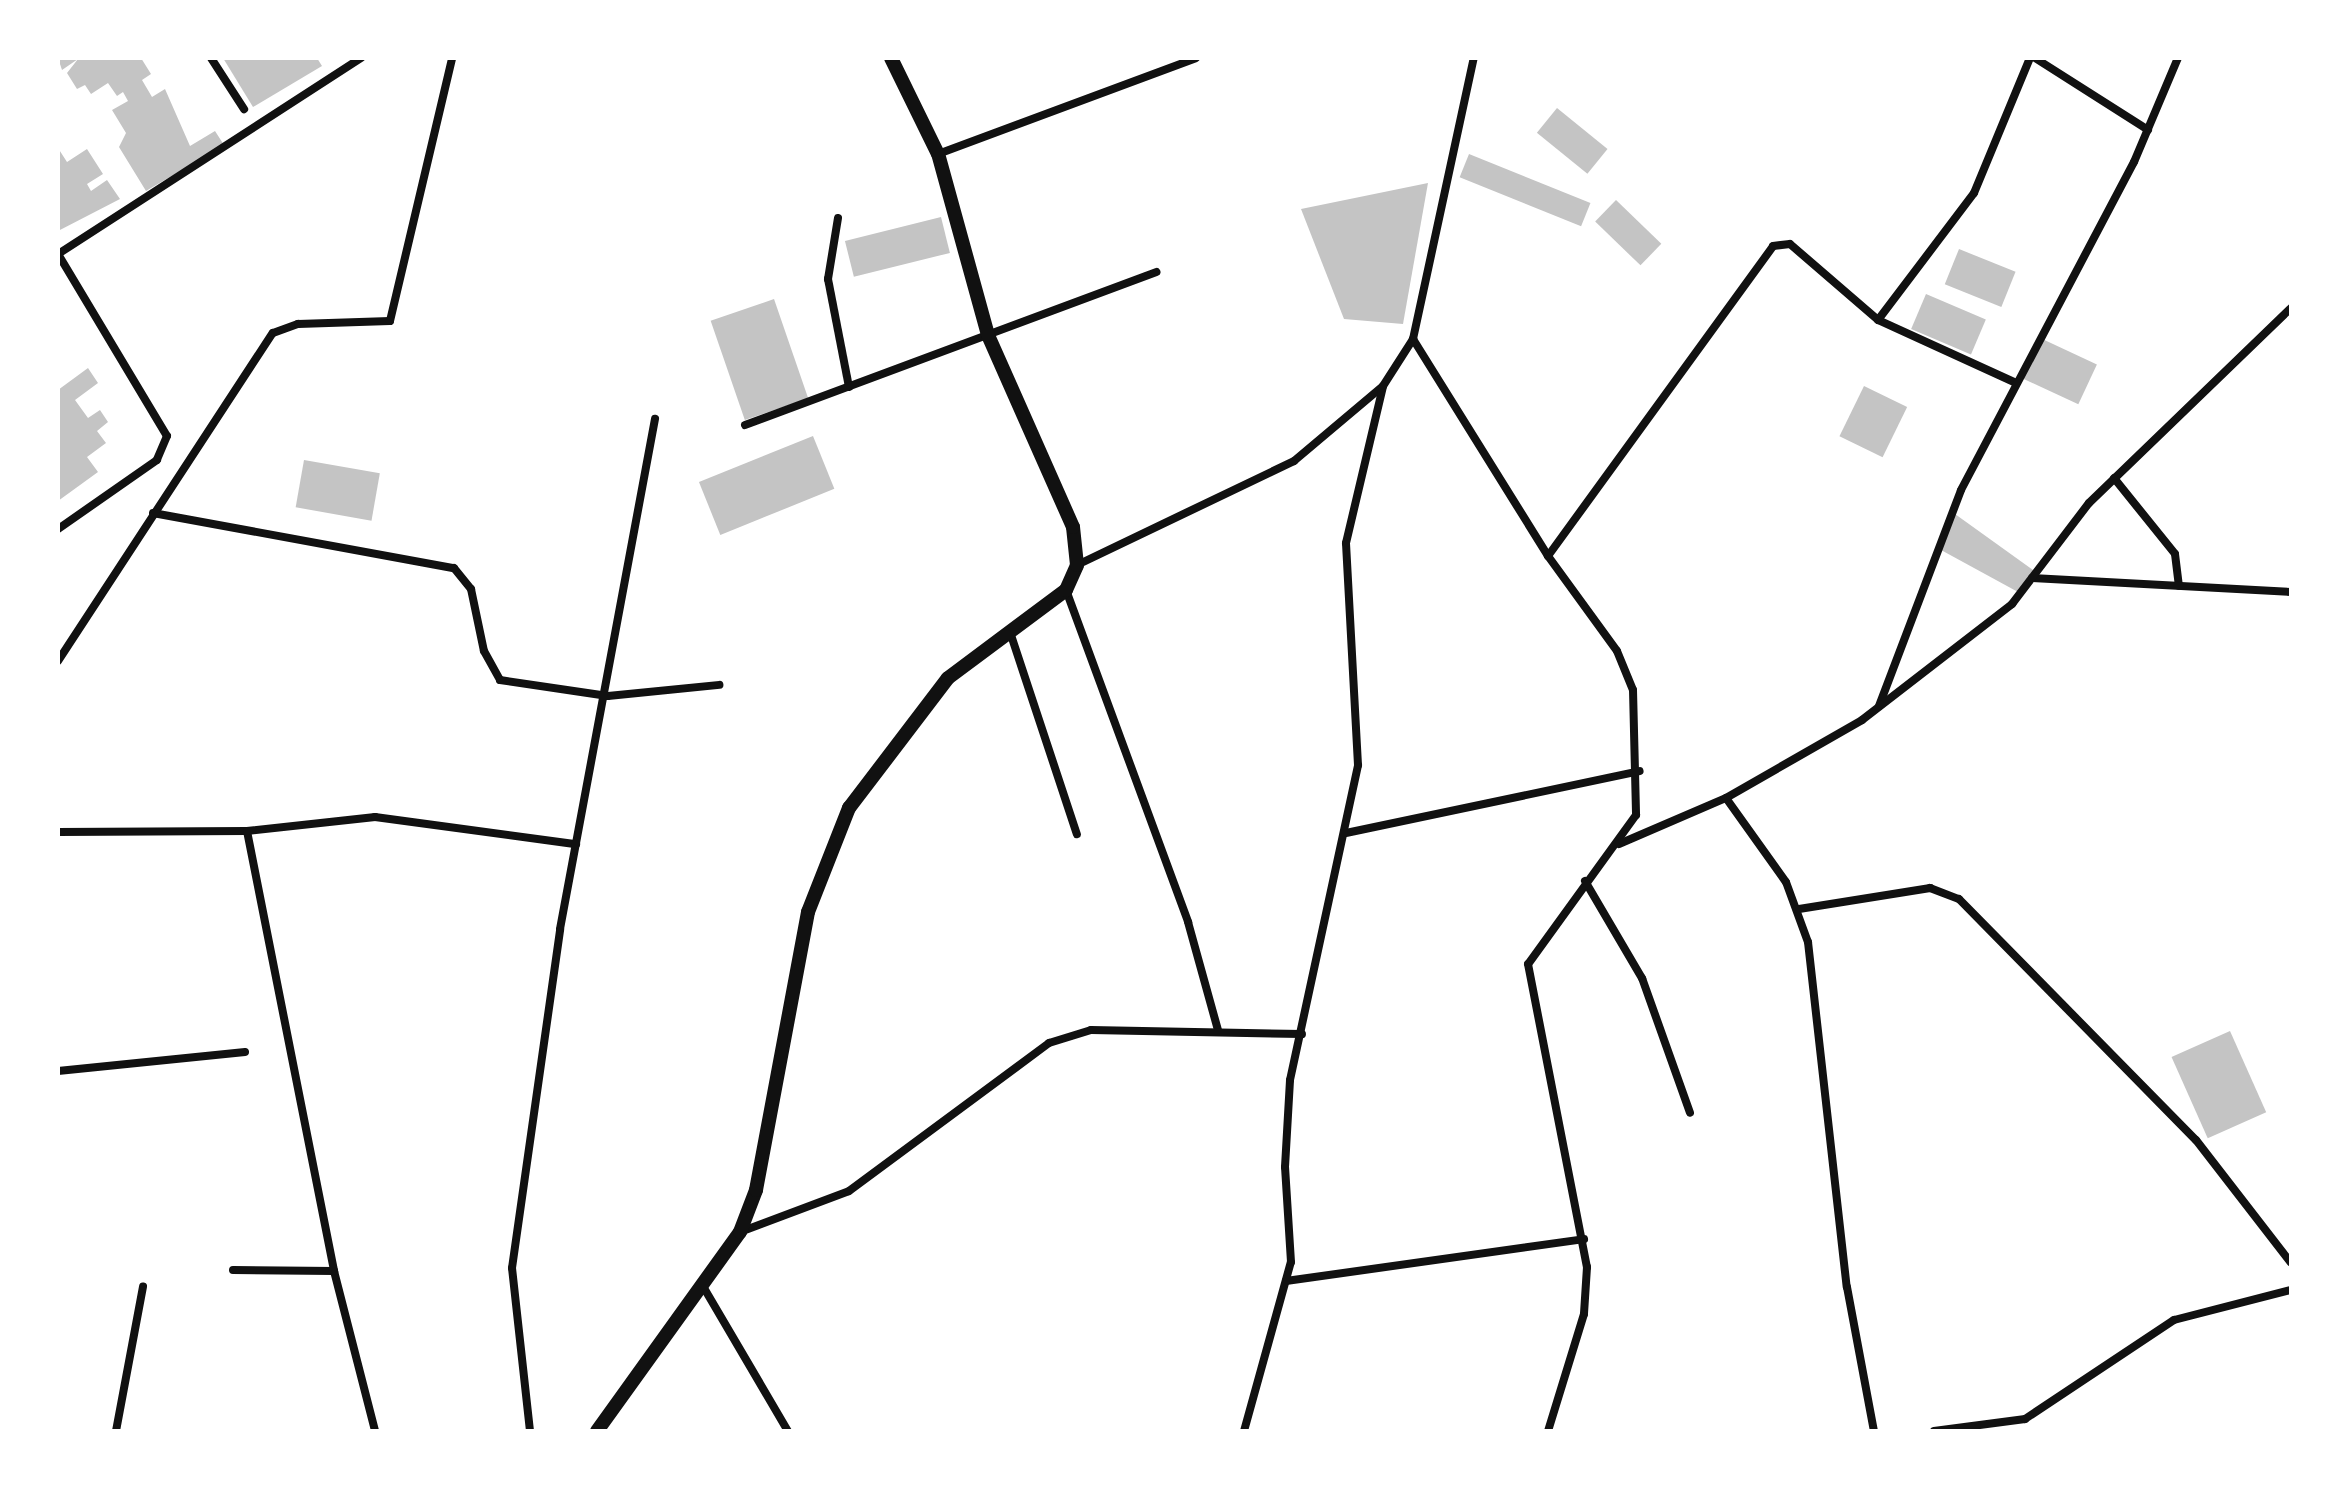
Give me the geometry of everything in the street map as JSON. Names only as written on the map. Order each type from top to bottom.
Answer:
[{"type":"street","points":[[211,58],[244,109]]},
{"type":"street","points":[[58,529],[157,460],[167,436],[58,254],[361,58]]},
{"type":"street","points":[[58,661],[273,333],[298,324],[390,321],[452,58]]},
{"type":"street","points":[[597,1431],[704,1288],[740,1232],[756,1190],[808,912],[839,830],[948,678],[1066,590],[1077,565],[1073,527],[988,335],[938,154],[891,58]]},
{"type":"street","points":[[938,154],[1196,58]]},
{"type":"street","points":[[1077,565],[1294,461],[1383,386],[1413,339],[1474,58]]},
{"type":"street","points":[[1878,320],[1974,193],[2033,58],[2148,130]]},
{"type":"street","points":[[1878,709],[1946,527],[2014,382],[2148,130],[2178,58]]},
{"type":"street","points":[[838,218],[828,279],[849,387]]},
{"type":"street","points":[[1548,556],[1773,246],[1790,244],[1878,320],[2014,382]]},
{"type":"street","points":[[745,425],[1156,272]]},
{"type":"street","points":[[1618,844],[1726,798],[1878,709],[2012,604],[2032,578],[2049,547],[2114,478],[2291,308]]},
{"type":"street","points":[[1413,339],[1548,556],[1628,672],[1640,771],[1636,815],[1618,844],[1585,881],[1528,964],[1584,1239],[1584,1314],[1548,1431]]},
{"type":"street","points":[[1244,1431],[1286,1281],[1292,1236],[1285,1167],[1290,1080],[1346,833],[1358,765],[1346,543],[1383,386]]},
{"type":"street","points":[[530,1431],[512,1268],[576,844],[608,696],[655,419]]},
{"type":"street","points":[[2114,478],[2175,554],[2179,586]]},
{"type":"street","points":[[153,513],[454,568],[471,589],[484,651],[500,680],[608,696],[719,685]]},
{"type":"street","points":[[2032,578],[2291,592]]},
{"type":"street","points":[[1066,590],[1188,922],[1218,1030]]},
{"type":"street","points":[[1010,632],[1077,834]]},
{"type":"street","points":[[1346,833],[1640,771]]},
{"type":"street","points":[[1726,798],[1799,909],[1824,1044],[1847,1287],[1874,1431]]},
{"type":"street","points":[[58,832],[247,831],[420,819],[576,844]]},
{"type":"street","points":[[247,831],[334,1271],[375,1431]]},
{"type":"street","points":[[1585,881],[1642,978],[1690,1113]]},
{"type":"street","points":[[1799,909],[1930,888],[1959,899],[2196,1140],[2291,1263]]},
{"type":"street","points":[[740,1232],[849,1191],[1049,1043],[1091,1030],[1218,1030],[1302,1034]]},
{"type":"street","points":[[58,1071],[245,1052]]},
{"type":"street","points":[[1286,1281],[1584,1239]]},
{"type":"street","points":[[233,1270],[334,1271]]},
{"type":"street","points":[[116,1431],[143,1287]]},
{"type":"street","points":[[704,1288],[788,1431]]},
{"type":"street","points":[[1934,1431],[2025,1419],[2174,1320],[2291,1290]]},
{"type":"building","points":[[58,58],[141,58],[151,74],[142,80],[152,97],[165,89],[190,146],[215,131],[224,145],[146,191],[119,147],[126,133],[112,110],[128,101],[123,92],[117,96],[108,83],[91,94],[85,85],[77,89],[67,73],[78,59],[62,70]]},
{"type":"building","points":[[223,58],[317,58],[322,66],[253,107]]},
{"type":"building","points":[[1557,108],[1608,149],[1587,174],[1537,133]]},
{"type":"building","points":[[58,148],[67,162],[87,149],[103,174],[87,184],[91,191],[107,180],[120,199],[58,231]]},
{"type":"building","points":[[1469,154],[1590,203],[1581,226],[1460,177]]},
{"type":"building","points":[[1428,183],[1403,324],[1344,319],[1301,209]]},
{"type":"building","points":[[1616,200],[1661,244],[1640,265],[1595,222]]},
{"type":"building","points":[[941,217],[950,253],[854,277],[845,241]]},
{"type":"building","points":[[1959,249],[2016,272],[2001,307],[1945,284]]},
{"type":"building","points":[[1926,294],[1986,319],[1971,354],[1911,329]]},
{"type":"building","points":[[774,299],[808,398],[745,420],[711,321]]},
{"type":"building","points":[[2038,337],[2097,364],[2078,404],[2019,377]]},
{"type":"building","points":[[88,368],[98,383],[75,400],[88,418],[100,410],[108,422],[97,431],[106,443],[87,457],[98,472],[58,501],[58,390]]},
{"type":"building","points":[[1864,386],[1907,407],[1883,457],[1839,436]]},
{"type":"building","points":[[813,436],[834,489],[720,535],[699,482]]},
{"type":"building","points":[[304,460],[380,473],[371,521],[296,507]]},
{"type":"building","points":[[1955,514],[2033,570],[2018,592],[1941,550]]},
{"type":"building","points":[[2230,1031],[2266,1112],[2208,1138],[2172,1057]]}]
